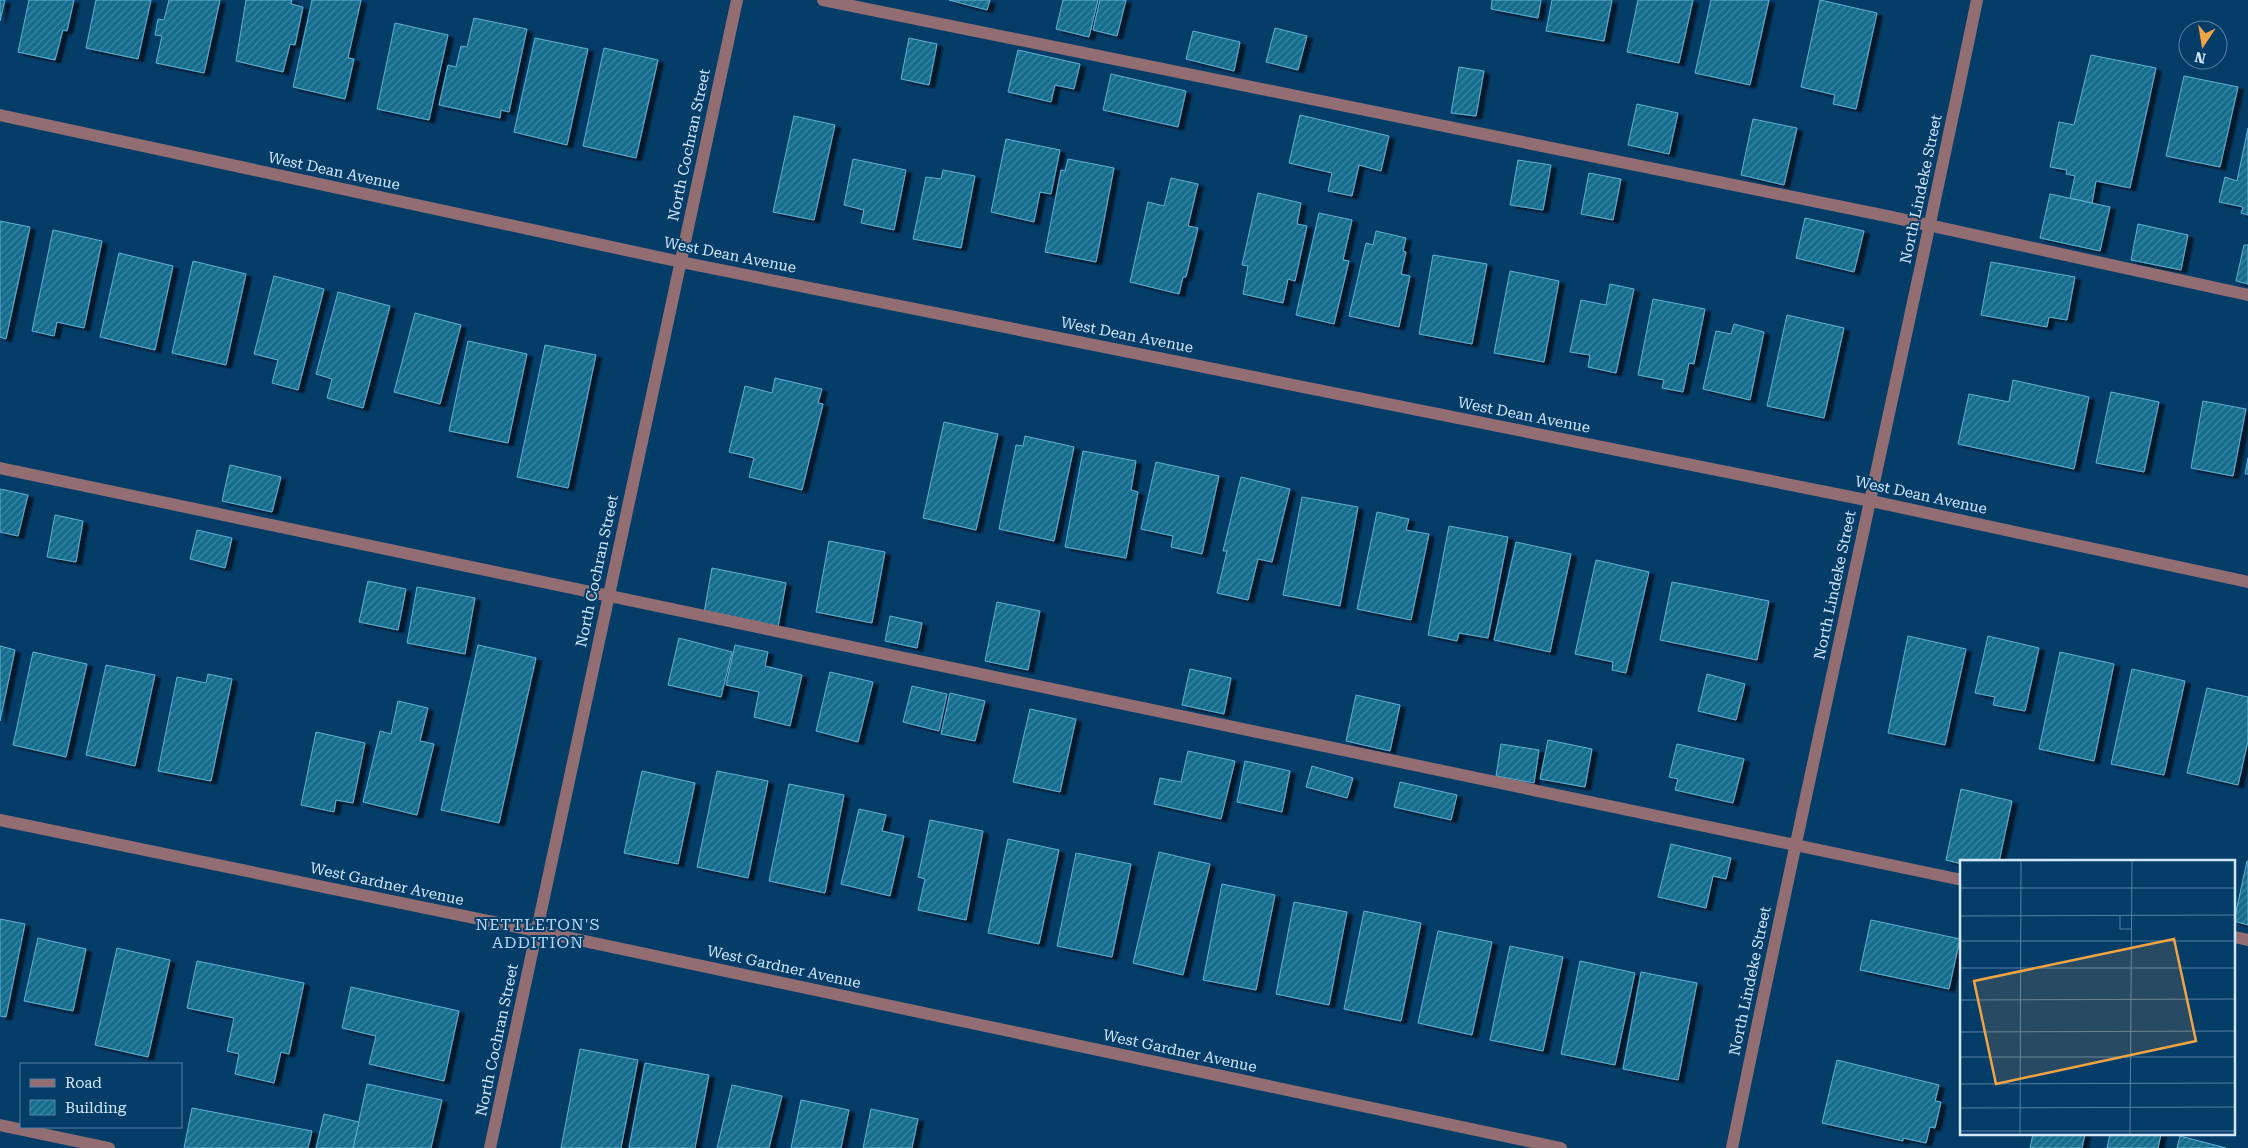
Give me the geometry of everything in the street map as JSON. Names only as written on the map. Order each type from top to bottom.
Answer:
[{"type":"street","name":"North Cochran Street","points":[[490,1148],[737,0]]},
{"type":"street","points":[[823,0],[1930,225],[2248,295]]},
{"type":"street","name":"North Lindeke Street","points":[[1732,1148],[1795,845],[1871,501],[1977,0]]},
{"type":"street","name":"West Dean Avenue","points":[[0,115],[681,262],[1871,501],[2248,582]]},
{"type":"street","points":[[0,468],[608,594],[1960,880]]},
{"type":"street","name":"West Gardner Avenue","points":[[0,820],[537,931],[1561,1148]]},
{"type":"street","points":[[0,1125],[109,1148]]},
{"type":"building","points":[[0,0],[5,0],[0,21]]},
{"type":"building","points":[[29,0],[74,0],[67,31],[63,30],[55,60],[18,52]]},
{"type":"building","points":[[96,0],[151,0],[138,59],[86,48]]},
{"type":"building","points":[[169,0],[220,0],[204,73],[156,63],[162,36],[155,35],[158,19],[164,20]]},
{"type":"building","points":[[246,0],[292,0],[291,4],[303,7],[295,45],[290,44],[283,72],[236,61]]},
{"type":"building","points":[[312,0],[361,0],[348,58],[354,59],[345,99],[293,87]]},
{"type":"building","points":[[949,0],[990,0],[987,10]]},
{"type":"building","points":[[1063,0],[1098,0],[1089,37],[1056,29]]},
{"type":"building","points":[[1100,0],[1126,0],[1117,36],[1093,30]]},
{"type":"building","points":[[1492,0],[1541,0],[1538,18],[1491,9]]},
{"type":"building","points":[[1552,0],[1612,0],[1604,41],[1546,31]]},
{"type":"building","points":[[1638,0],[1693,0],[1679,63],[1627,52]]},
{"type":"building","points":[[1711,0],[1769,0],[1750,85],[1695,73]]},
{"type":"building","points":[[1820,0],[1877,13],[1856,109],[1833,104],[1835,95],[1801,87]]},
{"type":"building","points":[[474,18],[527,29],[509,112],[501,110],[500,118],[439,105],[448,65],[456,67],[461,46],[467,47]]},
{"type":"building","points":[[395,23],[448,35],[429,120],[377,109]]},
{"type":"building","points":[[1275,28],[1307,36],[1298,70],[1266,62]]},
{"type":"building","points":[[1193,31],[1240,42],[1234,71],[1186,59]]},
{"type":"building","points":[[535,38],[588,49],[567,145],[514,132]]},
{"type":"building","points":[[909,38],[937,44],[929,85],[901,79]]},
{"type":"building","points":[[604,48],[658,60],[636,158],[583,146]]},
{"type":"building","points":[[1018,50],[1080,64],[1074,89],[1055,85],[1051,102],[1008,92]]},
{"type":"building","points":[[2091,55],[2156,68],[2130,188],[2096,181],[2092,203],[2070,198],[2075,176],[2066,174],[2067,170],[2050,167],[2059,122],[2074,125]]},
{"type":"building","points":[[1459,67],[1484,71],[1476,116],[1451,113]]},
{"type":"building","points":[[1111,74],[1186,91],[1178,127],[1103,110]]},
{"type":"building","points":[[2184,76],[2238,87],[2220,167],[2166,156]]},
{"type":"building","points":[[1637,104],[1678,113],[1669,154],[1628,145]]},
{"type":"building","points":[[1300,115],[1389,136],[1381,171],[1359,165],[1352,196],[1328,191],[1332,173],[1289,163]]},
{"type":"building","points":[[794,116],[835,125],[814,220],[773,212]]},
{"type":"building","points":[[1753,119],[1797,128],[1784,185],[1741,175]]},
{"type":"building","points":[[2248,128],[2248,215],[2241,213],[2243,207],[2219,202],[2225,177],[2237,181]]},
{"type":"building","points":[[1006,139],[1060,150],[1051,194],[1040,192],[1034,222],[991,212]]},
{"type":"building","points":[[853,159],[906,170],[894,230],[861,223],[864,210],[844,205]]},
{"type":"building","points":[[1068,159],[1114,168],[1096,262],[1045,252],[1061,170],[1065,171]]},
{"type":"building","points":[[1518,160],[1551,165],[1543,210],[1510,205]]},
{"type":"building","points":[[943,170],[975,176],[961,248],[913,239],[926,177],[941,179]]},
{"type":"building","points":[[1589,173],[1621,179],[1613,220],[1581,214]]},
{"type":"building","points":[[1171,178],[1198,184],[1188,226],[1198,228],[1186,277],[1183,277],[1179,294],[1130,282],[1148,202],[1164,206]]},
{"type":"building","points":[[1258,193],[1301,203],[1297,224],[1307,226],[1295,281],[1288,279],[1283,303],[1243,294],[1248,266],[1242,265]]},
{"type":"building","points":[[2050,194],[2110,207],[2100,251],[2040,238]]},
{"type":"building","points":[[1319,213],[1352,220],[1343,260],[1349,261],[1334,324],[1296,315]]},
{"type":"building","points":[[1805,218],[1864,231],[1854,272],[1796,258]]},
{"type":"building","points":[[0,221],[30,227],[6,339],[0,337]]},
{"type":"building","points":[[2138,224],[2188,235],[2181,270],[2131,260]]},
{"type":"building","points":[[53,230],[102,241],[84,328],[57,322],[54,336],[32,331]]},
{"type":"building","points":[[1376,231],[1406,238],[1403,251],[1406,252],[1401,274],[1410,276],[1399,327],[1349,316],[1366,243],[1373,245]]},
{"type":"building","points":[[2244,245],[2248,245],[2248,284],[2236,281]]},
{"type":"building","points":[[119,253],[173,266],[155,350],[100,337]]},
{"type":"building","points":[[1433,255],[1487,264],[1472,344],[1419,334]]},
{"type":"building","points":[[193,261],[246,274],[226,365],[172,353]]},
{"type":"building","points":[[1991,262],[2075,277],[2067,320],[2049,317],[2047,327],[1981,315]]},
{"type":"building","points":[[1510,271],[1559,281],[1544,362],[1494,353]]},
{"type":"building","points":[[274,276],[324,289],[298,390],[272,383],[278,360],[254,354]]},
{"type":"building","points":[[1610,284],[1634,289],[1616,373],[1588,367],[1590,355],[1570,352],[1581,300],[1606,305]]},
{"type":"building","points":[[338,292],[390,306],[363,408],[327,398],[332,379],[316,374]]},
{"type":"building","points":[[1653,299],[1705,309],[1694,364],[1689,363],[1683,392],[1662,388],[1664,380],[1638,375]]},
{"type":"building","points":[[415,313],[461,325],[440,404],[394,392]]},
{"type":"building","points":[[1787,315],[1844,328],[1824,418],[1767,406]]},
{"type":"building","points":[[1734,324],[1764,332],[1750,400],[1703,389],[1716,331],[1731,334]]},
{"type":"building","points":[[468,341],[527,354],[508,443],[449,431]]},
{"type":"building","points":[[545,345],[596,355],[568,488],[517,477]]},
{"type":"building","points":[[775,378],[822,389],[818,403],[823,404],[802,490],[749,477],[754,458],[729,452],[745,386],[772,393]]},
{"type":"building","points":[[2013,380],[2089,397],[2074,469],[1958,444],[1969,394],[2009,402]]},
{"type":"building","points":[[2111,392],[2159,402],[2144,472],[2096,463]]},
{"type":"building","points":[[2203,401],[2246,409],[2233,476],[2191,468]]},
{"type":"building","points":[[944,422],[998,434],[976,530],[923,518]]},
{"type":"building","points":[[1025,436],[1074,447],[1054,541],[999,529],[1016,445],[1023,446]]},
{"type":"building","points":[[1083,451],[1136,461],[1131,490],[1138,492],[1126,558],[1065,547]]},
{"type":"building","points":[[2248,458],[2248,474],[2245,474]]},
{"type":"building","points":[[1156,462],[1219,476],[1202,554],[1171,547],[1173,536],[1141,529]]},
{"type":"building","points":[[230,465],[281,477],[272,512],[222,501]]},
{"type":"building","points":[[1241,477],[1290,489],[1272,562],[1258,559],[1248,600],[1217,593],[1227,551],[1223,551]]},
{"type":"building","points":[[0,489],[28,495],[18,536],[0,532]]},
{"type":"building","points":[[1302,497],[1358,507],[1340,606],[1283,595]]},
{"type":"building","points":[[1377,512],[1409,519],[1406,530],[1429,534],[1411,620],[1357,609]]},
{"type":"building","points":[[55,515],[83,521],[76,562],[47,557]]},
{"type":"building","points":[[1449,526],[1508,537],[1488,638],[1459,633],[1457,641],[1428,635]]},
{"type":"building","points":[[197,530],[232,538],[225,568],[190,559]]},
{"type":"building","points":[[829,541],[885,552],[872,623],[816,612]]},
{"type":"building","points":[[1516,542],[1571,554],[1550,652],[1494,640]]},
{"type":"building","points":[[1596,560],[1649,572],[1626,673],[1612,670],[1613,662],[1575,654]]},
{"type":"building","points":[[712,568],[786,583],[778,627],[704,613]]},
{"type":"building","points":[[368,581],[406,589],[398,630],[359,622]]},
{"type":"building","points":[[1672,582],[1769,601],[1757,660],[1660,640]]},
{"type":"building","points":[[417,587],[475,598],[465,654],[407,643]]},
{"type":"building","points":[[997,602],[1040,611],[1028,670],[985,661]]},
{"type":"building","points":[[890,616],[922,623],[917,648],[885,641]]},
{"type":"building","points":[[1908,636],[1966,649],[1945,745],[1888,733]]},
{"type":"building","points":[[1988,636],[2039,648],[2025,711],[1993,705],[1995,697],[1975,693]]},
{"type":"building","points":[[679,638],[732,652],[721,697],[668,685]]},
{"type":"building","points":[[478,645],[536,658],[499,823],[441,810]]},
{"type":"building","points":[[735,645],[768,652],[765,666],[802,675],[790,726],[754,717],[759,692],[726,685]]},
{"type":"building","points":[[0,646],[15,650],[0,721]]},
{"type":"building","points":[[33,652],[87,664],[66,757],[13,745]]},
{"type":"building","points":[[2060,652],[2114,664],[2094,761],[2039,749]]},
{"type":"building","points":[[106,665],[155,675],[135,766],[86,755]]},
{"type":"building","points":[[1190,669],[1231,678],[1224,714],[1182,705]]},
{"type":"building","points":[[2132,669],[2185,681],[2164,775],[2111,764]]},
{"type":"building","points":[[830,672],[873,682],[858,742],[816,731]]},
{"type":"building","points":[[208,674],[232,679],[211,781],[158,771],[177,677],[206,683]]},
{"type":"building","points":[[1707,674],[1745,684],[1736,720],[1698,711]]},
{"type":"building","points":[[912,686],[947,694],[939,731],[903,722]]},
{"type":"building","points":[[2207,688],[2248,697],[2248,741],[2238,785],[2187,773]]},
{"type":"building","points":[[950,693],[985,701],[975,741],[941,734]]},
{"type":"building","points":[[1356,695],[1400,705],[1390,751],[1346,741]]},
{"type":"building","points":[[398,701],[428,708],[420,741],[434,744],[417,815],[363,802],[380,731],[391,734]]},
{"type":"building","points":[[1030,709],[1076,719],[1060,792],[1013,782]]},
{"type":"building","points":[[316,732],[365,743],[353,803],[336,800],[334,812],[301,805]]},
{"type":"building","points":[[1548,740],[1592,749],[1585,787],[1540,779]]},
{"type":"building","points":[[1501,744],[1539,750],[1534,783],[1496,776]]},
{"type":"building","points":[[1677,744],[1744,759],[1733,803],[1675,790],[1678,779],[1669,777]]},
{"type":"building","points":[[1188,751],[1235,761],[1221,819],[1154,804],[1160,778],[1181,782]]},
{"type":"building","points":[[1245,761],[1290,771],[1282,812],[1237,802]]},
{"type":"building","points":[[1312,766],[1353,778],[1347,798],[1306,787]]},
{"type":"building","points":[[642,771],[695,783],[678,864],[624,853]]},
{"type":"building","points":[[717,771],[768,781],[748,878],[697,867]]},
{"type":"building","points":[[1400,782],[1457,795],[1451,820],[1394,807]]},
{"type":"building","points":[[789,784],[844,795],[825,893],[769,881]]},
{"type":"building","points":[[1961,789],[2012,801],[1999,860],[1960,860],[1960,864],[1946,860]]},
{"type":"building","points":[[859,809],[886,815],[882,831],[904,836],[890,896],[841,884]]},
{"type":"building","points":[[930,820],[983,831],[966,920],[918,910],[925,879],[918,877]]},
{"type":"building","points":[[1008,839],[1059,850],[1039,944],[988,933]]},
{"type":"building","points":[[1671,844],[1731,858],[1726,879],[1713,876],[1706,908],[1658,897]]},
{"type":"building","points":[[1159,852],[1210,864],[1183,975],[1133,963]]},
{"type":"building","points":[[1076,853],[1131,864],[1112,957],[1057,946]]},
{"type":"building","points":[[2248,861],[2248,925],[2236,922],[2236,912]]},
{"type":"building","points":[[1222,884],[1275,895],[1256,990],[1203,980]]},
{"type":"building","points":[[1294,902],[1347,912],[1329,1005],[1276,994]]},
{"type":"building","points":[[1364,911],[1421,923],[1401,1021],[1344,1009]]},
{"type":"building","points":[[0,919],[25,924],[6,1017],[0,1016]]},
{"type":"building","points":[[1871,920],[1960,939],[1949,989],[1860,970]]},
{"type":"building","points":[[1438,931],[1492,942],[1472,1035],[1418,1023]]},
{"type":"building","points":[[38,938],[86,949],[73,1011],[24,1001]]},
{"type":"building","points":[[1510,946],[1563,957],[1543,1051],[1490,1040]]},
{"type":"building","points":[[117,948],[170,960],[148,1057],[95,1045]]},
{"type":"building","points":[[197,961],[304,983],[289,1054],[281,1052],[274,1083],[235,1074],[239,1054],[227,1051],[234,1018],[187,1008]]},
{"type":"building","points":[[1580,961],[1635,973],[1615,1065],[1561,1054]]},
{"type":"building","points":[[1641,972],[1697,983],[1678,1080],[1623,1069]]},
{"type":"building","points":[[351,987],[459,1011],[444,1081],[369,1064],[376,1036],[342,1028]]},
{"type":"building","points":[[580,1049],[638,1060],[621,1148],[561,1148]]},
{"type":"building","points":[[1837,1060],[1939,1085],[1935,1101],[1941,1102],[1935,1128],[1930,1127],[1926,1143],[1903,1138],[1903,1141],[1822,1123]]},
{"type":"building","points":[[645,1063],[709,1075],[695,1148],[629,1148]]},
{"type":"building","points":[[367,1084],[442,1100],[431,1148],[353,1148]]},
{"type":"building","points":[[732,1085],[782,1096],[769,1148],[717,1148]]},
{"type":"building","points":[[801,1100],[849,1110],[841,1148],[791,1148]]},
{"type":"building","points":[[192,1108],[312,1131],[308,1148],[184,1148]]},
{"type":"building","points":[[871,1109],[918,1119],[912,1148],[863,1148]]},
{"type":"building","points":[[324,1114],[359,1122],[353,1148],[316,1148]]},
{"type":"building","points":[[2033,1136],[2085,1136],[2082,1148],[2030,1148]]},
{"type":"building","points":[[2110,1136],[2161,1136],[2158,1148],[2107,1148]]},
{"type":"building","points":[[2180,1136],[2226,1148],[2177,1148]]},
{"type":"district","name":"NETTLETON'S ADDITION","points":[[538,933]]}]
